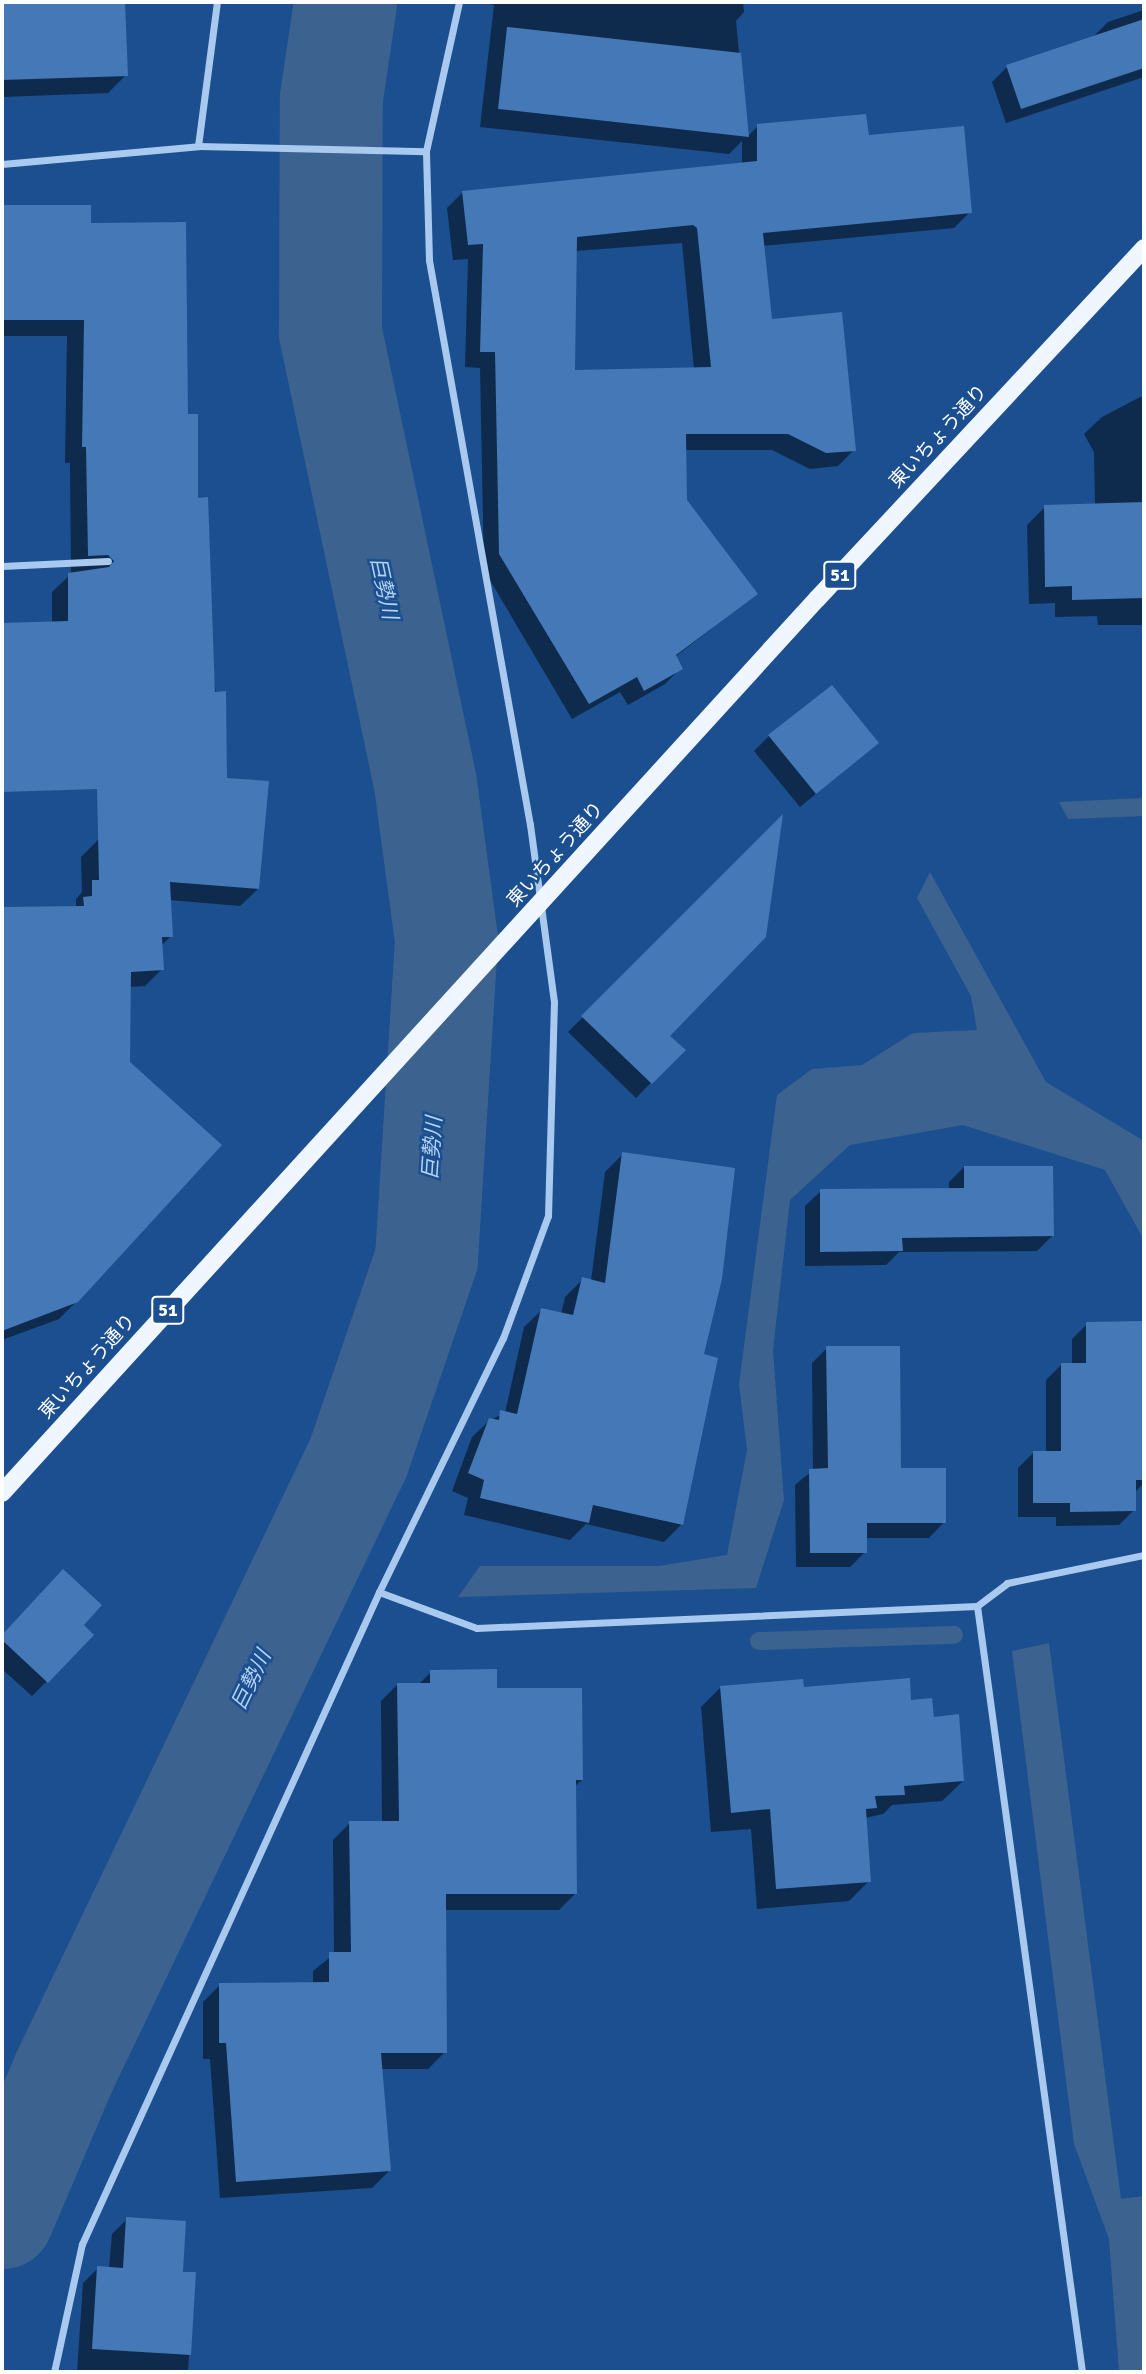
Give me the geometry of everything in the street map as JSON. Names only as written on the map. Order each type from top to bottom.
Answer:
[{"type":"main road","name":"東いちょう通り","points":[[2,1493],[1144,248]]},
{"type":"street","points":[[198,146],[217,2]]},
{"type":"street","points":[[54,2372],[82,2244],[379,1592],[503,1338],[548,1216],[554,1002],[530,825],[429,260],[426,151],[459,2]]},
{"type":"street","points":[[2,164],[198,146],[426,151]]},
{"type":"street","points":[[2,566],[108,561]]},
{"type":"street","points":[[379,1592],[477,1628],[977,1606],[1007,1583],[1144,1555]]},
{"type":"street","points":[[977,1606],[1082,2372]]},
{"type":"water","points":[[1144,798],[1144,816],[1068,819],[1059,802]]},
{"type":"water","points":[[930,872],[1046,1082],[1144,1141],[1144,1240],[1105,1170],[963,1125],[850,1145],[790,1200],[773,1350],[784,1500],[756,1588],[458,1597],[480,1566],[659,1566],[727,1555],[747,1450],[739,1384],[777,1095],[812,1069],[862,1065],[913,1033],[977,1030],[971,996],[917,898]]},
{"type":"water","points":[[1049,1643],[1121,2199],[1144,2196],[1144,2372],[1119,2372],[1109,2239],[1074,2144],[1012,1651]]},
{"type":"building","points":[[2,2],[125,2],[128,76],[2,80]]},
{"type":"building","points":[[1144,19],[1144,68],[1021,109],[1006,65]]},
{"type":"building","points":[[507,27],[741,53],[749,137],[498,109]]},
{"type":"building","points":[[866,114],[869,135],[964,126],[972,213],[763,233],[772,319],[842,312],[856,451],[826,453],[788,434],[686,434],[687,500],[758,594],[676,655],[683,669],[644,691],[637,677],[589,704],[499,554],[495,352],[480,352],[483,244],[468,245],[462,191],[757,161],[757,124]],"holes":[[[693,225],[697,228],[711,367],[575,370],[577,237]]]},
{"type":"building","points":[[2,205],[91,205],[91,223],[186,222],[188,414],[198,414],[198,498],[208,497],[215,692],[226,691],[227,778],[269,781],[259,889],[170,882],[173,937],[162,937],[164,970],[131,972],[130,1062],[222,1145],[78,1302],[2,1331],[2,907],[84,906],[83,897],[92,896],[92,880],[99,880],[97,789],[2,792],[2,623],[68,621],[68,573],[109,567],[114,561],[108,555],[88,556],[86,447],[82,447],[84,320],[2,320]]},
{"type":"building","points":[[1144,502],[1144,598],[1072,600],[1072,586],[1045,587],[1044,505]]},
{"type":"building","points":[[832,685],[879,743],[816,794],[768,735]]},
{"type":"building","points":[[783,814],[766,937],[670,1036],[686,1050],[652,1084],[581,1016]]},
{"type":"building","points":[[622,1152],[735,1168],[722,1279],[704,1354],[718,1358],[683,1525],[593,1505],[589,1523],[480,1498],[484,1480],[468,1473],[489,1418],[499,1420],[500,1410],[517,1414],[541,1308],[573,1315],[582,1277],[605,1283]]},
{"type":"building","points":[[964,1166],[1053,1166],[1054,1236],[902,1238],[903,1251],[820,1252],[820,1189],[964,1188]]},
{"type":"building","points":[[1144,1321],[1144,1480],[1136,1480],[1136,1511],[1070,1512],[1070,1503],[1033,1503],[1033,1451],[1061,1451],[1061,1363],[1086,1363],[1086,1322]]},
{"type":"building","points":[[826,1346],[900,1346],[901,1468],[946,1468],[946,1523],[867,1523],[867,1553],[810,1553],[809,1469],[828,1468]]},
{"type":"building","points":[[63,1569],[102,1605],[84,1625],[94,1635],[48,1683],[2,1640],[2,1635]]},
{"type":"building","points":[[497,1669],[497,1688],[582,1688],[583,1780],[576,1780],[577,1894],[446,1894],[447,2053],[381,2053],[391,2171],[236,2182],[226,2043],[219,2043],[219,1983],[329,1982],[329,1952],[351,1952],[349,1821],[399,1821],[397,1683],[430,1683],[430,1670]]},
{"type":"building","points":[[910,1678],[911,1700],[932,1698],[934,1717],[959,1714],[964,1781],[904,1786],[905,1795],[875,1796],[877,1808],[866,1809],[871,1882],[776,1889],[770,1809],[731,1813],[720,1686],[803,1679],[804,1687]]},
{"type":"building","points":[[126,2217],[186,2221],[183,2272],[196,2272],[191,2355],[92,2349],[97,2266],[123,2268]]},
{"type":"waterway","name":"巨勢川","points":[[2,2217],[63,2073],[358,1457],[426,1258],[446,939],[425,783],[330,331],[331,98],[345,2]]},
{"type":"waterway","points":[[759,1641],[954,1635]]}]
